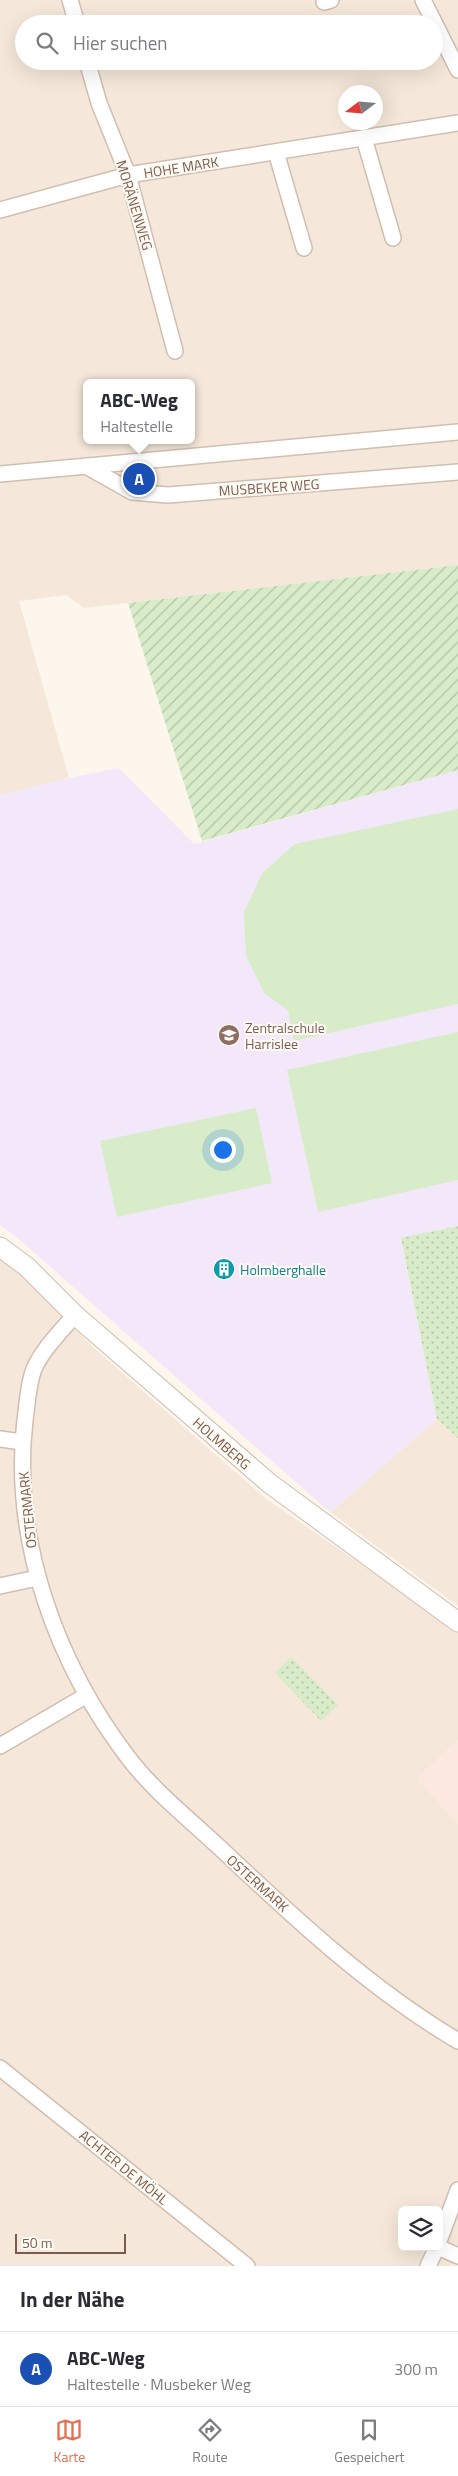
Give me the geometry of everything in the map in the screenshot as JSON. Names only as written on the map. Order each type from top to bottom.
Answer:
[{"type":"street","points":[[70,0],[74,15]]},
{"type":"street","points":[[423,0],[430,15]]},
{"type":"street","points":[[443,40],[458,70]]},
{"type":"street","name":"MORÄNENWEG","points":[[90,70],[100,103],[128,175],[176,351]]},
{"type":"street","name":"HOHE MARK","points":[[0,210],[128,175],[458,123]]},
{"type":"street","points":[[364,138],[393,238]]},
{"type":"street","points":[[276,152],[304,248]]},
{"type":"street","points":[[0,474],[458,432]]},
{"type":"street","name":"MUSBEKER WEG","points":[[86,466],[132,492],[168,495],[458,472]]},
{"type":"street","name":"HOLMBERG","points":[[0,1247],[27,1267],[75,1315],[269,1483],[458,1622]]},
{"type":"street","name":"OSTERMARK","points":[[75,1315],[49,1346],[32,1372],[22,1442],[23,1494],[27,1532],[37,1578],[59,1636],[87,1696],[131,1761],[169,1802],[271,1896],[377,1985],[420,2018],[458,2041]]},
{"type":"street","points":[[0,1439],[22,1442]]},
{"type":"street","points":[[0,1586],[37,1578]]},
{"type":"street","points":[[0,1746],[87,1696]]},
{"type":"street","name":"ACHTER DE MÖHL","points":[[0,2068],[247,2266]]},
{"type":"street","points":[[443,2230],[458,2190]]},
{"type":"street","points":[[443,2249],[458,2256]]},
{"type":"street","points":[[428,2266],[436,2251]]},
{"type":"shaded area","points":[[0,0],[458,0],[458,425],[0,466]]},
{"type":"shaded area","points":[[458,440],[458,565],[84,608],[66,595],[19,601],[69,778],[0,795],[0,480]]},
{"type":"shaded area","name":"Zentralschule Harrislee","points":[[119,768],[194,844],[458,770],[458,1226],[401,1239],[437,1419],[330,1512],[14,1235],[0,1225],[0,795]]},
{"type":"shaded area","points":[[0,1259],[19,1273],[94,1348],[265,1498],[458,1631],[458,1740],[417,1779],[458,1823],[458,2266],[0,2266]]},
{"type":"shaded area","points":[[437,1419],[458,1438],[458,1606],[330,1512]]},
{"type":"shaded area","points":[[458,1740],[458,1823],[417,1779]]},
{"type":"green space","points":[[458,565],[458,770],[202,841],[128,603]]},
{"type":"green space","points":[[458,809],[458,1004],[294,1041],[288,1010],[265,994],[246,956],[244,912],[263,872],[295,844]]},
{"type":"green space","points":[[458,1032],[458,1180],[318,1212],[287,1070]]},
{"type":"green space","points":[[256,1108],[272,1183],[117,1217],[100,1141]]},
{"type":"green space","points":[[458,1226],[458,1438],[437,1419],[401,1238]]},
{"type":"green space","points":[[291,1657],[338,1705],[321,1721],[275,1673]]},
{"type":"place","name":"ABC-Weg","points":[[139,479]]},
{"type":"place","name":"Zentralschule Harrislee","points":[[229,1035]]},
{"type":"place","name":"Holmberghalle","points":[[224,1269]]}]
